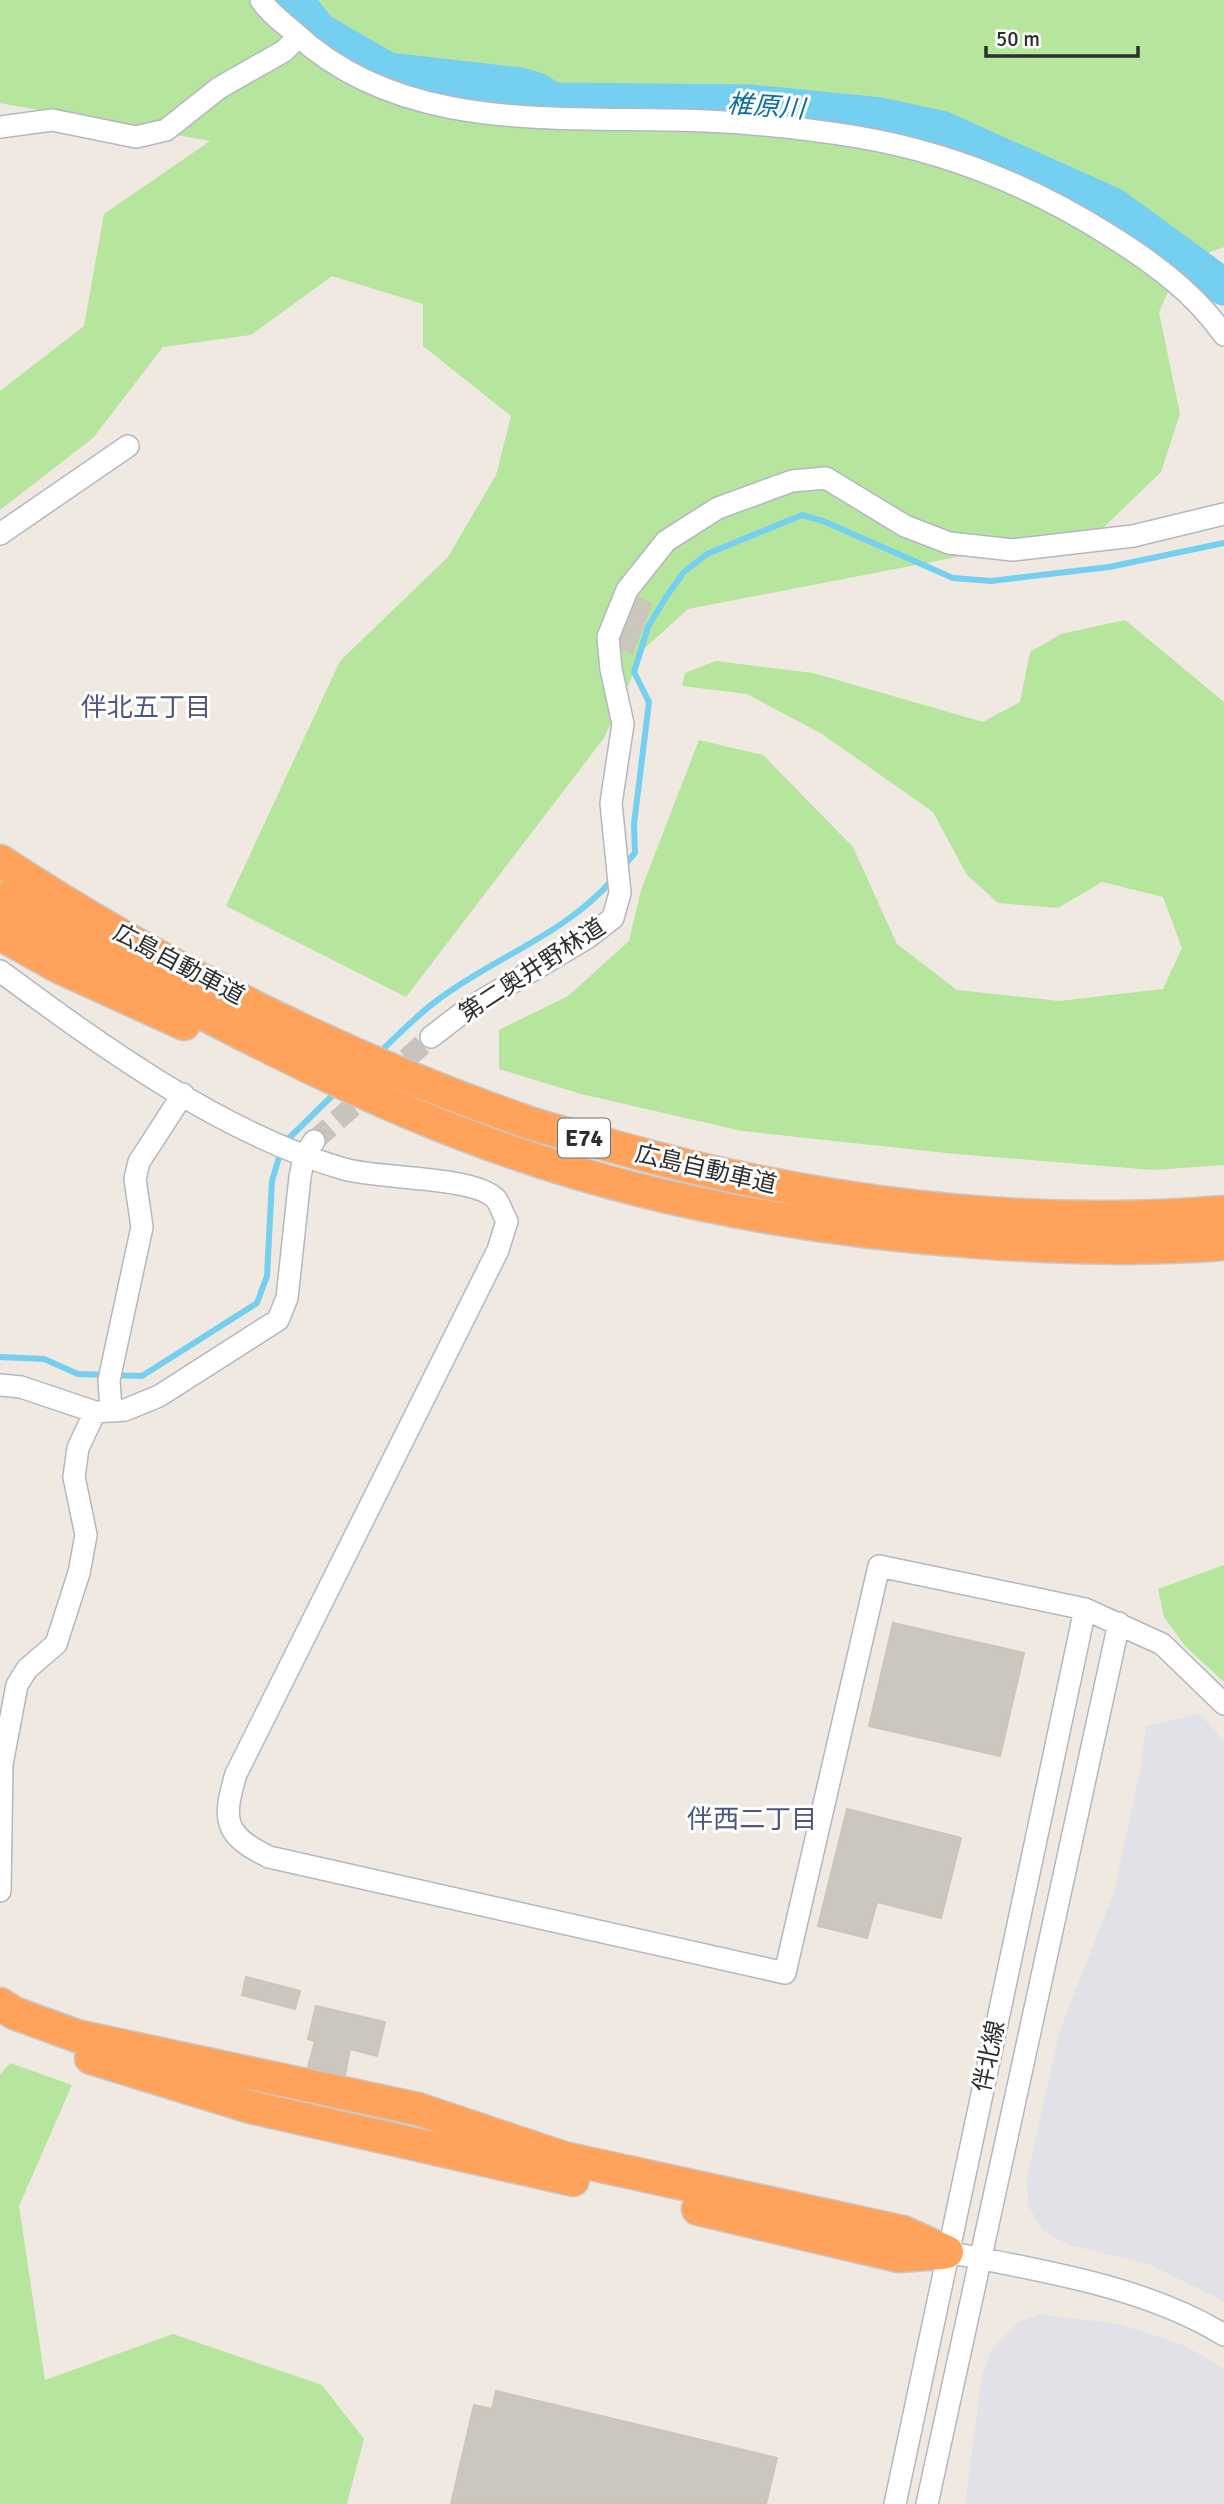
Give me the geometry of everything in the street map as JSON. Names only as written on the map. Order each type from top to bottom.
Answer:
[{"type":"highway","name":"広島自動車道","points":[[0,861],[140,945],[262,1009],[401,1074],[539,1126],[653,1158],[784,1188],[916,1207],[1060,1216],[1224,1212]]},
{"type":"highway","name":"広島自動車道","points":[[0,898],[127,973],[246,1036],[384,1103],[513,1153],[646,1191],[779,1219],[912,1237],[1056,1247],[1224,1244]]},
{"type":"highway","points":[[0,934],[153,1012],[384,1103]]},
{"type":"highway","points":[[0,2004],[14,2013],[77,2036],[418,2109],[564,2158],[902,2232],[947,2252]]},
{"type":"highway","points":[[0,2023],[77,2053],[250,2107],[898,2256],[947,2252]]},
{"type":"street","points":[[261,0],[314,52],[382,91],[431,106],[508,115],[708,121],[856,137],[920,149],[995,176],[1084,219],[1149,260],[1180,286],[1212,318],[1224,335]]},
{"type":"street","points":[[0,127],[52,120],[136,137],[166,131],[219,88],[284,51],[298,37]]},
{"type":"street","points":[[0,534],[128,446]]},
{"type":"street","name":"第二奥井野林道","points":[[431,1037],[466,1010],[587,938],[613,918],[620,893],[611,803],[624,724],[611,669],[608,637],[627,590],[666,541],[718,508],[792,481],[826,478],[905,526],[949,543],[1013,550],[1133,536],[1224,514]]},
{"type":"street","points":[[0,971],[71,1024],[183,1094],[355,1172],[467,1186],[494,1198],[507,1221],[498,1250],[236,1774],[227,1807],[230,1828],[244,1845],[269,1857],[785,1973],[879,1566],[1085,1609],[1162,1644],[1224,1704]]},
{"type":"street","points":[[0,1891],[2,1764],[17,1685],[27,1669],[57,1644],[79,1573],[86,1535],[75,1477],[78,1448],[103,1411],[142,1227],[135,1179],[139,1162],[183,1094]]},
{"type":"street","points":[[0,1385],[21,1387],[103,1411],[125,1410],[159,1396],[278,1320],[287,1298],[309,1149]]},
{"type":"street","name":"伴北線","points":[[895,2504],[1085,1609]]},
{"type":"street","name":"伴北線","points":[[927,2504],[978,2259],[1119,1623]]},
{"type":"street","points":[[947,2252],[1129,2293],[1201,2321],[1224,2335]]},
{"type":"shaded area","points":[[1200,1714],[1224,1741],[1224,2301],[1151,2265],[1069,2245],[1043,2231],[1028,2205],[1027,2177],[1060,2030],[1114,1892],[1141,1767],[1146,1726]]},
{"type":"shaded area","points":[[1039,2314],[1118,2324],[1184,2345],[1224,2369],[1224,2504],[965,2504],[982,2376],[991,2350],[1018,2322]]},
{"type":"green space","points":[[0,0],[1224,0],[1224,247],[1181,263],[1159,312],[1180,414],[1161,472],[1102,529],[688,609],[645,648],[604,738],[406,997],[226,906],[340,661],[448,557],[496,475],[511,416],[423,346],[423,304],[332,276],[251,335],[163,347],[93,438],[0,510],[0,391],[84,326],[104,214],[210,141],[0,103]]},
{"type":"green space","points":[[1125,620],[1224,702],[1224,1165],[1153,1170],[956,1154],[742,1131],[581,1094],[499,1069],[499,1030],[568,996],[629,941],[641,890],[699,740],[763,755],[853,847],[897,944],[957,990],[1059,1001],[1163,989],[1182,948],[1163,897],[1102,882],[1058,908],[998,903],[967,875],[933,812],[822,734],[747,694],[682,686],[685,673],[716,661],[813,673],[983,722],[1020,702],[1030,652],[1061,634]]},
{"type":"green space","points":[[1224,1565],[1224,1682],[1185,1646],[1164,1617],[1158,1589]]},
{"type":"green space","points":[[10,2063],[72,2085],[19,2206],[45,2380],[173,2334],[322,2385],[364,2439],[347,2504],[0,2504],[0,2075]]},
{"type":"building","points":[[638,598],[651,604],[632,653],[622,649],[621,639]]},
{"type":"building","points":[[893,1623],[1024,1653],[1000,1756],[869,1726]]},
{"type":"building","points":[[847,1809],[961,1838],[941,1918],[877,1902],[867,1938],[818,1926]]},
{"type":"building","points":[[246,1977],[300,1991],[295,2009],[242,1995]]},
{"type":"building","points":[[316,2006],[385,2022],[377,2056],[350,2049],[345,2075],[308,2067],[315,2041],[308,2039]]},
{"type":"building","points":[[496,2391],[777,2458],[766,2504],[451,2504],[474,2405],[492,2409]]},
{"type":"waterway","name":"椎原川","points":[[294,0],[319,31],[388,71],[520,86],[537,91],[552,101],[751,103],[880,116],[941,129],[1113,206],[1224,287]]},
{"type":"waterway","points":[[622,868],[635,853],[634,824],[649,702],[634,672],[648,627],[666,597],[684,572],[707,554],[802,515],[823,521],[953,578],[991,581],[1109,567],[1224,543]]},
{"type":"waterway","points":[[379,1053],[435,1002],[573,916],[613,879]]},
{"type":"waterway","points":[[0,1357],[44,1359],[78,1374],[142,1376],[257,1303],[267,1276],[272,1181],[283,1144],[337,1091]]},
{"type":"tunnel","points":[[314,1141],[431,1037]]},
{"type":"district","name":"伴北五丁目","points":[[146,707]]},
{"type":"district","name":"伴西二丁目","points":[[752,1819]]}]
